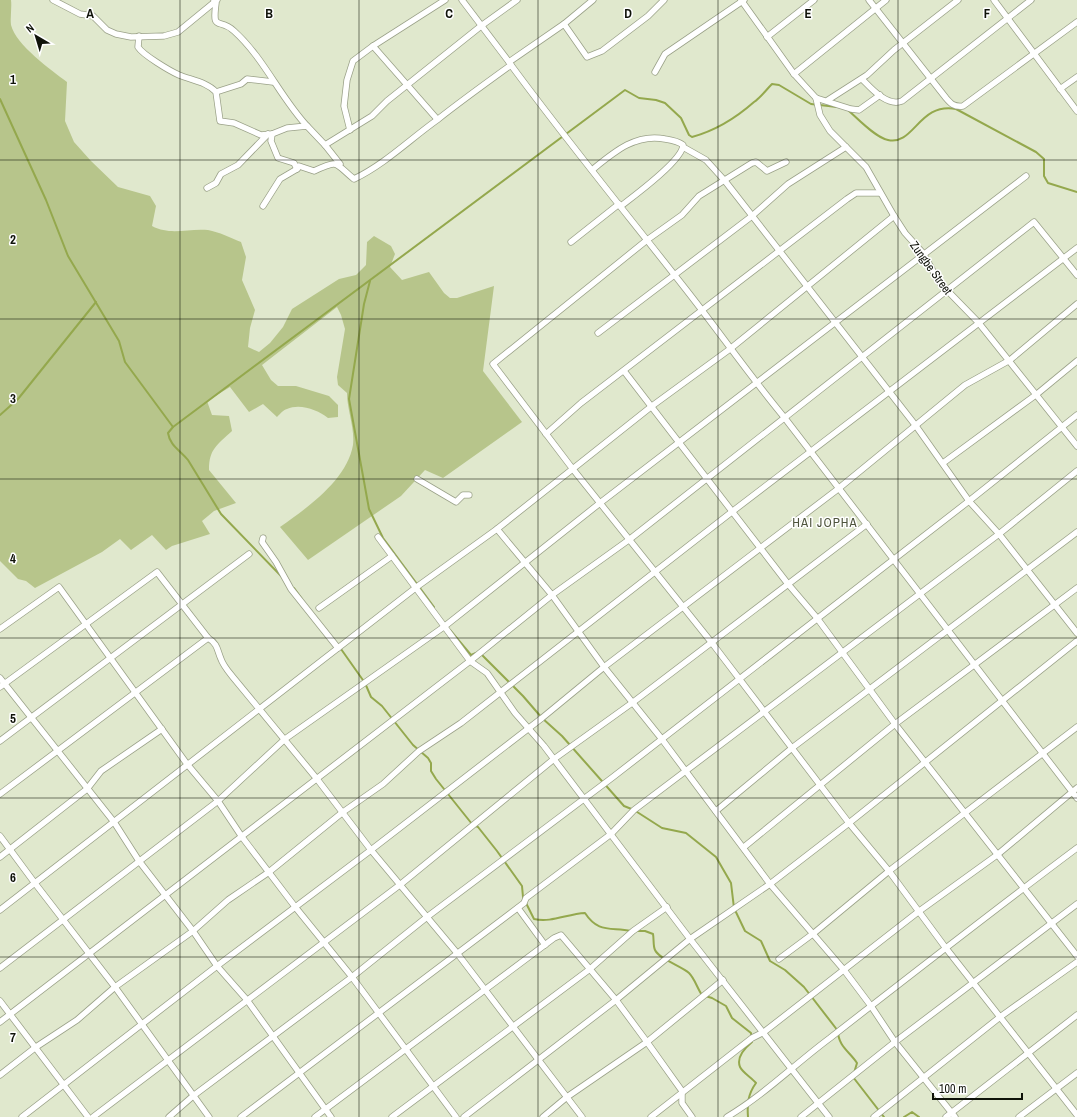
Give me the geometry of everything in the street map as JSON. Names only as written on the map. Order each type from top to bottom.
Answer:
[{"type":"street","points":[[53,0],[80,14],[93,16],[107,30],[123,37],[164,36],[178,32],[215,1]]},
{"type":"street","points":[[350,130],[344,106],[347,80],[353,61],[373,46],[445,0]]},
{"type":"street","points":[[462,0],[560,132],[703,310],[730,349],[784,417],[838,489],[867,524],[974,665],[1075,790],[1077,798]]},
{"type":"street","points":[[325,145],[372,116],[480,26],[517,0]]},
{"type":"street","points":[[564,24],[587,57],[602,51],[648,16],[664,0]]},
{"type":"street","points":[[655,72],[664,54],[742,0],[767,38],[794,74],[817,100],[828,100],[851,109],[859,110],[880,95]]},
{"type":"street","points":[[767,38],[814,0]]},
{"type":"street","points":[[869,0],[952,105],[957,107],[963,106],[1077,22]]},
{"type":"street","points":[[794,74],[886,0]]},
{"type":"street","points":[[828,100],[862,79],[903,43],[958,0]]},
{"type":"street","points":[[994,0],[1077,111]]},
{"type":"street","points":[[862,79],[880,95],[890,101],[899,102],[1031,0]]},
{"type":"street","points":[[215,1],[214,17],[218,24],[233,30],[245,42],[272,82],[307,126],[354,179],[371,171],[388,159],[510,63],[564,24],[590,1]]},
{"type":"street","points":[[139,36],[138,47],[143,54],[178,75],[209,86],[216,92],[220,121],[234,123],[258,135],[270,134],[287,128],[307,126]]},
{"type":"street","points":[[373,46],[437,119]]},
{"type":"street","points":[[1060,89],[1077,76]]},
{"type":"street","points":[[216,92],[241,84],[247,79],[272,82]]},
{"type":"street","name":"Zungbe Street","points":[[817,100],[820,115],[830,131],[866,167],[905,233],[923,253],[946,290],[978,322],[1010,360],[1077,446]]},
{"type":"street","points":[[270,134],[271,142],[278,158],[294,164],[297,169]]},
{"type":"street","points":[[207,188],[216,183],[221,174],[238,164],[270,134]]},
{"type":"street","points":[[592,170],[622,147],[651,137],[675,141],[706,160],[725,181],[916,426],[969,502],[999,534],[1077,633]]},
{"type":"street","points":[[572,242],[671,164],[682,152],[683,147]]},
{"type":"street","points":[[598,334],[674,274],[752,216],[788,184],[846,147]]},
{"type":"street","points":[[786,162],[767,171],[756,162],[752,163],[699,196],[682,216],[647,240],[493,364],[572,468],[712,643],[820,786],[889,871],[918,912],[1077,1115]]},
{"type":"street","points":[[263,206],[280,179],[297,169],[299,166],[314,171],[334,163],[340,164]]},
{"type":"street","points":[[0,968],[63,918],[218,801],[285,740],[444,626],[524,564],[600,502],[923,253],[1026,176]]},
{"type":"street","points":[[546,434],[581,403],[851,196],[862,193],[880,192]]},
{"type":"street","points":[[0,910],[259,708],[417,587],[497,529],[652,406],[730,349],[894,216]]},
{"type":"street","points":[[0,1022],[242,837],[552,596],[630,539],[1034,222],[1077,275]]},
{"type":"street","points":[[0,1075],[36,1047],[77,1020],[115,987],[193,931],[228,900],[269,872],[342,812],[383,784],[419,751],[461,723],[578,630],[810,452],[890,393],[978,322],[1077,248]]},
{"type":"street","points":[[22,1117],[217,966],[372,850],[604,667],[838,489],[965,385],[1010,360],[1077,304]]},
{"type":"street","points":[[943,463],[1037,394],[1077,361]]},
{"type":"street","points":[[624,371],[788,584],[817,618],[895,724],[997,854],[1053,922],[1077,956]]},
{"type":"street","points":[[169,1117],[193,1096],[274,1037],[427,917],[894,560],[1077,415]]},
{"type":"street","points":[[242,1117],[518,908],[611,834],[634,810],[999,534],[1077,471]]},
{"type":"street","points":[[417,479],[456,502],[463,496],[469,495]]},
{"type":"street","points":[[93,1117],[401,884],[554,759],[712,643],[867,524]]},
{"type":"street","points":[[497,529],[524,564],[552,596],[632,703],[662,738],[744,846],[770,884],[814,933],[844,970],[871,1006],[895,1042],[953,1115]]},
{"type":"street","points":[[716,811],[792,748],[1077,532]]},
{"type":"street","points":[[378,537],[417,587],[470,661],[487,673],[515,713],[554,759],[668,907],[690,939],[830,1117]]},
{"type":"street","points":[[263,538],[262,542],[276,562],[291,589],[338,648]]},
{"type":"street","points":[[0,741],[182,606],[249,554]]},
{"type":"street","points":[[319,608],[392,556]]},
{"type":"street","points":[[2,686],[157,572],[208,638],[218,647],[221,660],[232,676],[317,779],[372,850],[458,953],[485,991],[582,1117]]},
{"type":"street","points":[[0,629],[59,586],[187,764],[218,801],[242,837],[296,908],[352,977],[456,1117]]},
{"type":"street","points":[[744,846],[895,724],[1077,588]]},
{"type":"street","points":[[0,794],[136,694],[208,638]]},
{"type":"street","points":[[464,1117],[616,1000],[690,939],[770,884],[849,823],[1077,641]]},
{"type":"street","points":[[0,678],[2,686],[32,716],[114,822],[139,861],[193,931],[217,966],[247,1000],[331,1117]]},
{"type":"street","points":[[778,959],[814,933],[889,871],[1077,727]]},
{"type":"street","points":[[0,857],[87,789],[102,771],[162,729]]},
{"type":"street","points":[[651,1117],[682,1091],[752,1038],[764,1032],[918,912],[997,854],[1075,790]]},
{"type":"street","points":[[0,836],[115,987],[209,1117]]},
{"type":"street","points":[[727,1117],[747,1105],[791,1067],[945,947],[1077,848]]},
{"type":"street","points":[[801,1117],[895,1042],[1077,904]]},
{"type":"street","points":[[392,1117],[590,969],[633,931],[668,907]]},
{"type":"street","points":[[518,908],[545,945]]},
{"type":"street","points":[[315,1117],[560,935],[616,1000],[647,1042],[682,1091],[682,1103],[692,1117]]},
{"type":"street","points":[[874,1117],[923,1076],[1000,1017],[1077,962]]},
{"type":"street","points":[[543,1117],[567,1097],[647,1042],[723,980]]},
{"type":"street","points":[[0,1001],[88,1117]]},
{"type":"street","points":[[946,1117],[953,1115],[1028,1052],[1077,1015]]},
{"type":"street","points":[[1018,1117],[1077,1073]]},
{"type":"green space","points":[[0,0],[11,0],[11,25],[14,33],[20,41],[52,71],[67,82],[65,121],[74,142],[118,187],[150,196],[156,206],[152,226],[166,231],[208,230],[241,242],[246,257],[242,280],[255,310],[250,328],[248,347],[259,352],[270,343],[283,327],[292,309],[339,279],[356,275],[366,265],[367,242],[374,236],[391,246],[395,254],[390,267],[402,280],[429,272],[444,293],[450,298],[457,298],[494,286],[483,371],[522,422],[443,478],[425,470],[401,496],[308,560],[280,527],[313,502],[334,481],[343,470],[353,445],[353,432],[347,393],[338,385],[337,377],[345,329],[337,307],[262,365],[271,380],[278,386],[296,386],[329,396],[338,405],[338,417],[328,418],[309,408],[292,407],[282,412],[277,417],[263,404],[249,412],[230,387],[207,401],[212,415],[229,416],[232,431],[212,452],[209,470],[236,503],[214,511],[202,521],[210,534],[172,546],[166,550],[152,535],[131,550],[120,539],[102,552],[35,588],[26,581],[18,579],[0,561]]},
{"type":"waterway","points":[[0,99],[46,200],[68,256],[119,341],[125,362],[173,427],[625,90],[639,98],[656,100],[665,103],[681,118],[689,135],[692,137],[709,131],[733,118],[757,100],[772,84],[779,85],[811,104],[837,107]]},
{"type":"waterway","points":[[849,111],[878,136],[883,139],[897,140],[904,137],[925,117],[933,112],[944,109],[956,109],[1036,152],[1044,159],[1044,176],[1048,183],[1077,192]]},
{"type":"waterway","points":[[370,281],[364,304],[349,399],[369,509],[383,538],[434,607]]},
{"type":"waterway","points":[[0,415],[18,399],[96,302]]},
{"type":"waterway","points":[[173,427],[168,433],[171,441],[188,460],[221,514],[282,577]]},
{"type":"waterway","points":[[294,588],[302,599]]},
{"type":"waterway","points":[[450,630],[471,655],[476,653]]},
{"type":"waterway","points":[[341,649],[365,683],[371,697],[382,706],[413,745],[428,758],[431,763],[431,771],[436,779],[472,824],[478,827],[497,851],[522,886],[523,897],[534,919],[547,920],[585,913],[595,924],[605,928],[631,931]]},
{"type":"waterway","points":[[480,653],[523,696],[542,718],[562,736],[624,806],[634,810],[662,828],[686,833],[716,857],[731,883],[734,908],[745,931],[761,941],[770,961],[785,970],[804,987],[838,1031],[842,1045],[857,1063],[854,1073]]},
{"type":"waterway","points":[[636,931],[645,931],[653,934],[654,948],[657,953],[689,973],[702,995],[712,998],[726,1006],[732,1018],[751,1033],[752,1042],[742,1053],[739,1060],[740,1067],[756,1083],[751,1091],[749,1099],[748,1117]]},
{"type":"waterway","points":[[853,1077],[884,1117]]},
{"type":"waterway","points":[[904,1117],[912,1112],[919,1117]]},
{"type":"district","name":"HAI JOPHA","points":[[825,522]]}]
